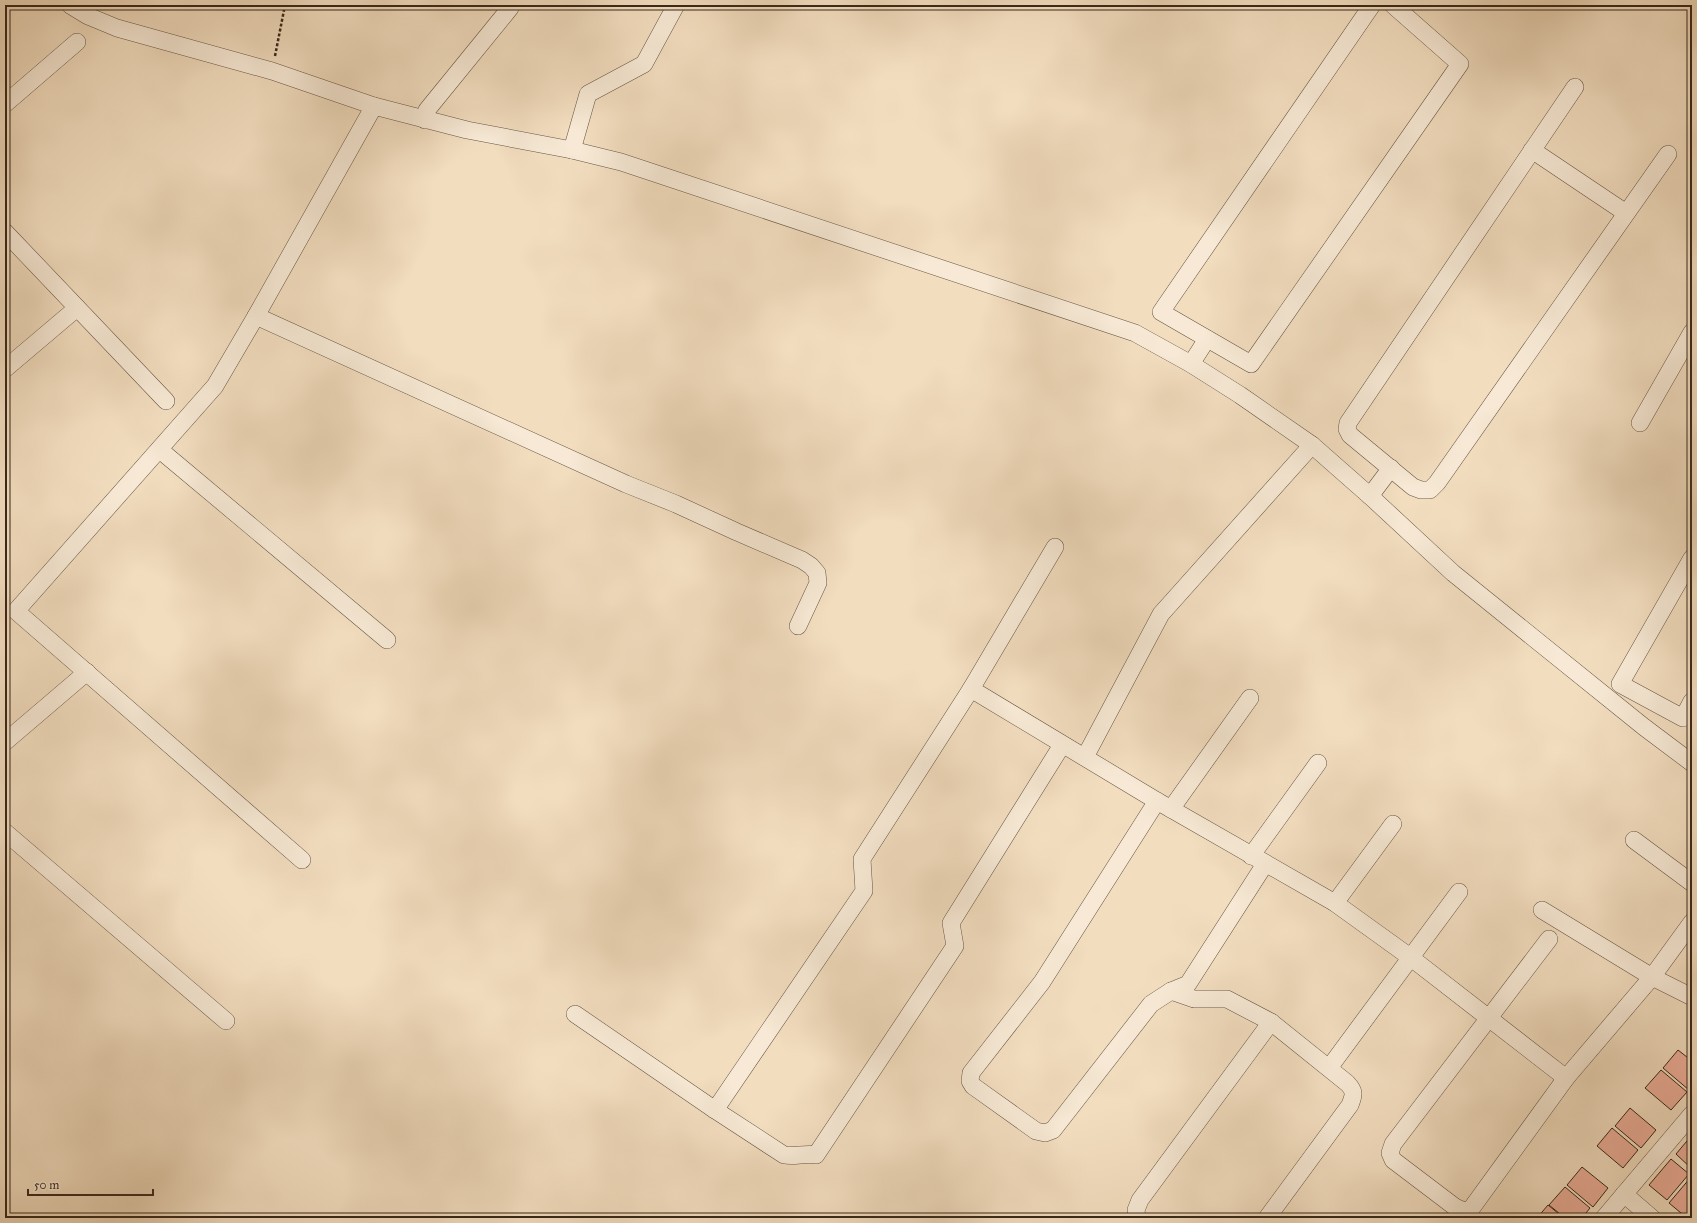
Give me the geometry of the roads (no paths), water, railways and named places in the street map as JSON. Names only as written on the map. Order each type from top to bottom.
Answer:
[{"type":"street","points":[[70,5],[88,16],[117,28],[272,71],[374,106],[467,130],[572,150],[621,162],[1134,333],[1192,364],[1312,445],[1370,496],[1453,573],[1692,763]]},
{"type":"street","points":[[572,150],[588,94],[644,64],[676,5]]},
{"type":"street","points":[[1372,5],[1161,312],[1251,364],[1460,64],[1393,5]]},
{"type":"street","points":[[424,120],[427,110],[510,8]]},
{"type":"street","points":[[5,104],[77,42]]},
{"type":"street","points":[[1575,87],[1348,423],[1350,434],[1413,487],[1421,490],[1430,490],[1437,482],[1668,154]]},
{"type":"street","points":[[302,860],[16,611],[160,450],[215,386],[374,106]]},
{"type":"street","points":[[1532,150],[1626,214]]},
{"type":"street","points":[[6,234],[166,401]]},
{"type":"street","points":[[5,369],[77,308]]},
{"type":"street","points":[[256,316],[626,484],[676,504],[736,532],[802,560],[811,566],[817,573],[818,583],[798,626]]},
{"type":"street","points":[[1640,423],[1692,332]]},
{"type":"street","points":[[1192,364],[1207,339]]},
{"type":"street","points":[[1085,757],[1161,614],[1312,445]]},
{"type":"street","points":[[160,450],[387,640]]},
{"type":"street","points":[[1370,496],[1391,468]]},
{"type":"street","points":[[715,1110],[864,891],[862,859],[970,688],[1056,547]]},
{"type":"street","points":[[1692,558],[1620,684],[1656,702],[1683,718],[1692,701]]},
{"type":"street","points":[[5,742],[87,672]]},
{"type":"street","points":[[970,688],[1062,745],[1085,757],[1258,860],[1335,903],[1410,958],[1566,1078]]},
{"type":"street","points":[[1250,698],[1164,805],[1042,982],[971,1073],[970,1081],[973,1086],[1036,1131],[1045,1133],[1053,1130],[1151,1004],[1172,991],[1188,984],[1258,860],[1318,763]]},
{"type":"street","points":[[1644,726],[1656,702]]},
{"type":"street","points":[[575,1014],[715,1110],[784,1155],[816,1155],[955,946],[952,923],[1062,745]]},
{"type":"street","points":[[1335,903],[1393,824]]},
{"type":"street","points":[[5,832],[226,1021]]},
{"type":"street","points":[[1634,840],[1692,883]]},
{"type":"street","points":[[1328,1068],[1459,892]]},
{"type":"street","points":[[1542,910],[1652,977],[1692,997]]},
{"type":"street","points":[[1549,939],[1394,1144],[1390,1153],[1393,1160],[1455,1207],[1464,1212],[1471,1209],[1566,1078],[1652,977],[1692,922]]},
{"type":"street","points":[[1172,991],[1194,999],[1227,999],[1271,1022],[1352,1088],[1354,1096],[1350,1105],[1267,1218]]},
{"type":"street","points":[[1137,1218],[1136,1210],[1140,1200],[1271,1022]]},
{"type":"street","points":[[1604,1218],[1692,1114]]},
{"type":"street","points":[[1624,1194],[1652,1218]]}]
